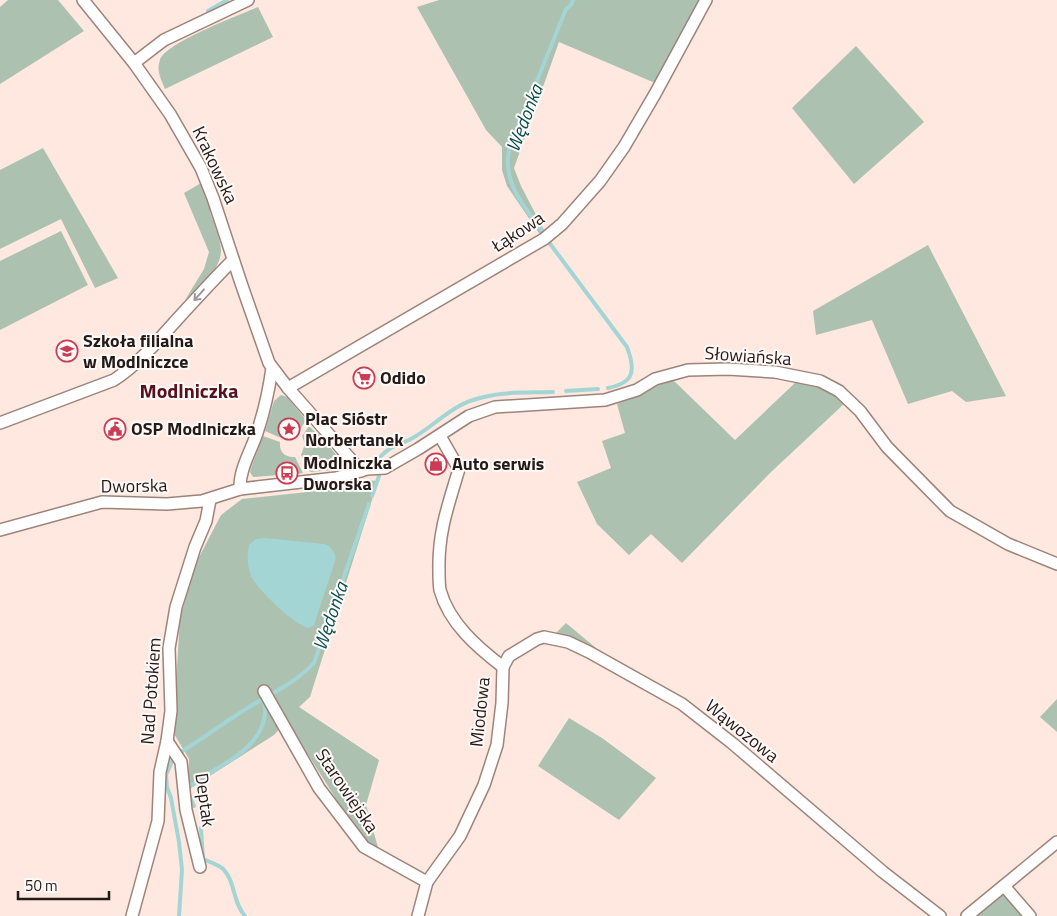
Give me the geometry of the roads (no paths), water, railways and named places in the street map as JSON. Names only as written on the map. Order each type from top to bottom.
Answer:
[{"type":"street","name":"Krakowska","points":[[83,0],[134,63],[170,114],[201,168],[213,198],[262,345],[272,368]]},
{"type":"street","points":[[134,63],[164,40],[248,0]]},
{"type":"street","name":"Łąkowa","points":[[288,388],[544,239],[562,224],[600,181],[624,147],[706,0]]},
{"type":"street","points":[[0,423],[114,380],[129,371],[233,260]]},
{"type":"street","points":[[272,368],[288,388],[360,471],[336,478],[240,489],[240,479],[262,418],[270,386],[272,368]]},
{"type":"street","name":"Słowiańska","points":[[360,471],[388,466],[440,436],[468,416],[495,407],[605,400],[636,390],[655,379],[688,370],[728,369],[775,372],[820,381],[838,391],[860,411],[887,447],[950,510],[1008,544],[1057,563]]},
{"type":"street","name":"Miodowa","points":[[418,916],[427,882],[460,836],[484,785],[497,746],[502,703],[502,667],[477,647],[464,632],[445,604],[440,589],[439,555],[442,524],[459,469],[440,436]]},
{"type":"street","name":"Dworska","points":[[0,530],[102,502],[167,504],[210,500],[240,489]]},
{"type":"street","name":"Nad Potokiem","points":[[132,916],[158,821],[160,772],[171,711],[169,648],[176,608],[195,547],[206,521],[210,500]]},
{"type":"street","name":"Wąwozowa","points":[[502,667],[509,656],[537,639],[544,637],[568,642],[641,680],[682,704],[732,743],[869,859],[940,916]]},
{"type":"street","name":"Starowiejska","points":[[264,691],[319,788],[364,848],[427,882]]},
{"type":"street","name":"Deptak","points":[[167,741],[181,762],[184,802],[200,867]]},
{"type":"street","points":[[967,916],[1057,842]]},
{"type":"street","points":[[1004,886],[1030,916]]},
{"type":"water","points":[[265,538],[324,544],[331,547],[333,551],[336,558],[314,625],[309,628],[295,621],[277,606],[260,589],[251,576],[248,560],[249,545],[256,539]]},
{"type":"waterway","points":[[208,11],[227,0]]},
{"type":"waterway","name":"Wędonka","points":[[543,232],[522,204],[512,184],[508,162],[509,150],[566,9],[573,0]]},
{"type":"waterway","name":"Wędonka","points":[[548,241],[627,347],[630,355],[631,375],[623,383],[608,388]]},
{"type":"waterway","points":[[566,391],[598,389]]},
{"type":"waterway","name":"Wędonka","points":[[379,458],[391,448],[411,439],[465,403],[483,397],[502,394],[553,392]]},
{"type":"waterway","name":"Wędonka","points":[[372,496],[379,476]]},
{"type":"waterway","name":"Wędonka","points":[[181,752],[242,711],[290,683],[314,663],[369,504]]},
{"type":"waterway","points":[[194,806],[189,795],[189,787],[235,757],[255,738],[262,727],[265,714],[263,699]]},
{"type":"waterway","name":"Wędonka","points":[[173,759],[166,775],[179,842],[182,870],[179,916]]},
{"type":"waterway","points":[[201,828],[203,859],[220,867],[228,875],[238,904],[245,916]]},
{"type":"place","name":"Szkoła filialna w Modlniczce","points":[[67,351]]},
{"type":"place","name":"Odido","points":[[364,378]]},
{"type":"place","name":"OSP Modlniczka","points":[[115,429]]},
{"type":"place","name":"Plac Sióstr Norbertanek","points":[[289,429]]},
{"type":"place","name":"Auto serwis","points":[[436,464]]},
{"type":"place","name":"Modlniczka Dworska","points":[[287,473]]},
{"type":"district","name":"Modlniczka","points":[[189,391]]}]
